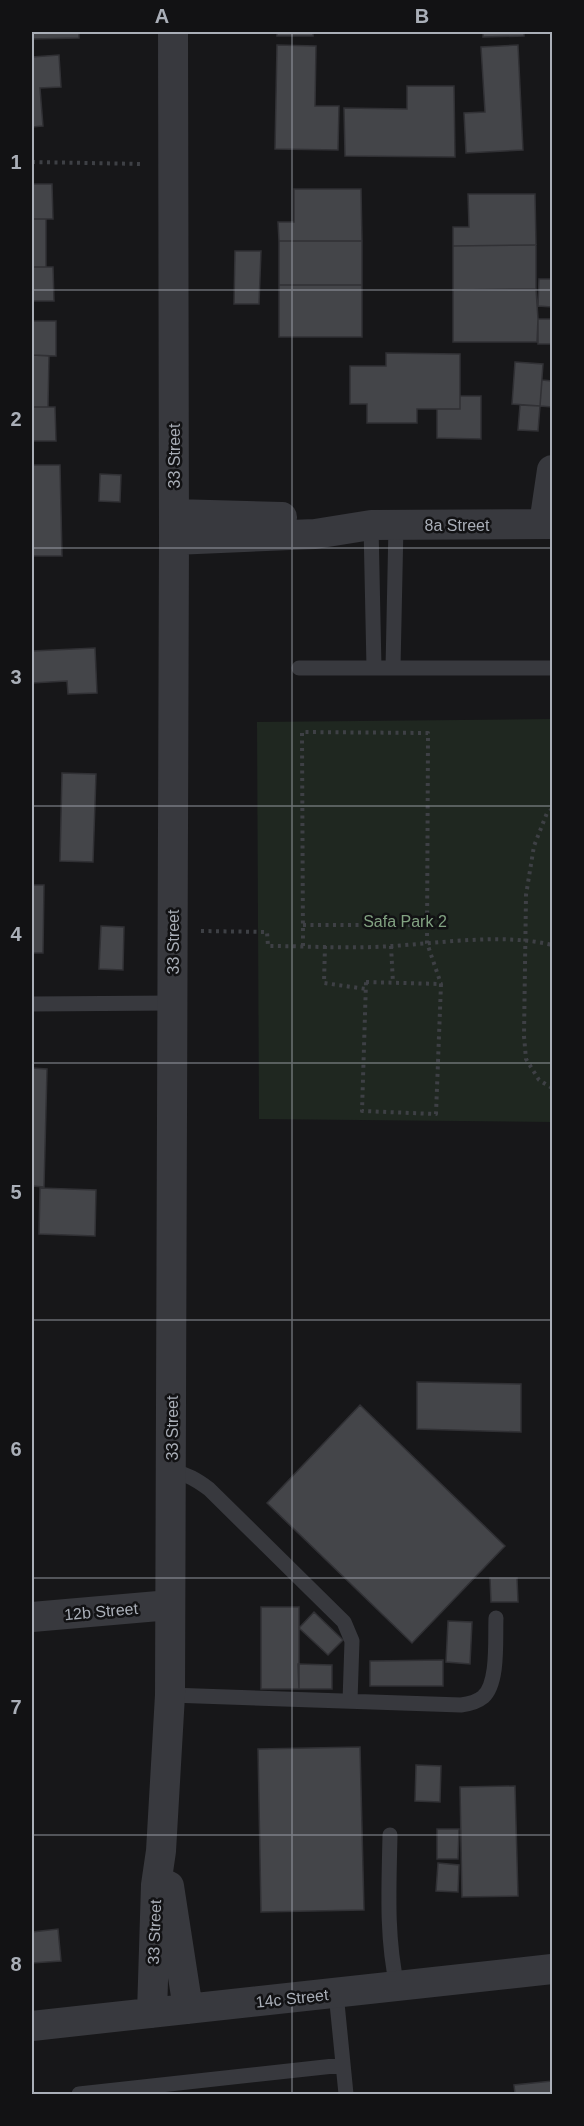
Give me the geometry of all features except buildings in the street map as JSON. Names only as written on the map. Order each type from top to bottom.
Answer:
[{"type":"street","name":"33 Street","points":[[152,2013],[156,1885],[161,1851],[170,1695],[174,527],[173,32]]},
{"type":"street","points":[[548,524],[552,470]]},
{"type":"street","name":"8a Street","points":[[174,527],[317,518],[376,525],[548,524]]},
{"type":"street","name":"12b Street","points":[[32,1617],[170,1616]]},
{"type":"street","name":"12b Street","points":[[32,1631],[170,1616]]},
{"type":"street","name":"33 Street","points":[[161,1851],[169,1887],[188,2009]]},
{"type":"street","name":"14c Street","points":[[32,2026],[552,1969]]},
{"type":"lane","points":[[376,525],[393,668]]},
{"type":"lane","points":[[374,668],[376,525]]},
{"type":"lane","points":[[299,668],[552,668]]},
{"type":"lane","points":[[32,1004],[173,1003]]},
{"type":"lane","points":[[172,1471],[186,1474],[209,1490],[344,1622],[352,1641],[350,1701]]},
{"type":"lane","points":[[170,1695],[461,1705],[474,1703],[484,1696],[491,1686],[494,1673],[495,1618]]},
{"type":"lane","points":[[390,1835],[388,1925],[391,1959],[397,1986]]},
{"type":"lane","points":[[336,1994],[346,2094]]},
{"type":"lane","points":[[79,2094],[343,2065]]},
{"type":"path","points":[[32,162],[174,164]]},
{"type":"path","points":[[303,946],[302,732],[428,733],[427,943],[441,984],[436,1114],[362,1111],[366,982],[441,984]]},
{"type":"path","points":[[552,809],[547,813],[534,846],[526,895],[524,939],[526,1059],[540,1080],[552,1088]]},
{"type":"path","points":[[303,925],[427,925]]},
{"type":"path","points":[[173,931],[267,932],[268,946],[391,946],[524,939],[552,945]]},
{"type":"path","points":[[325,946],[324,983],[366,989]]},
{"type":"path","points":[[391,946],[393,983]]},
{"type":"green space","name":"Safa Park 2","points":[[552,719],[552,1122],[259,1119],[257,722]]}]
